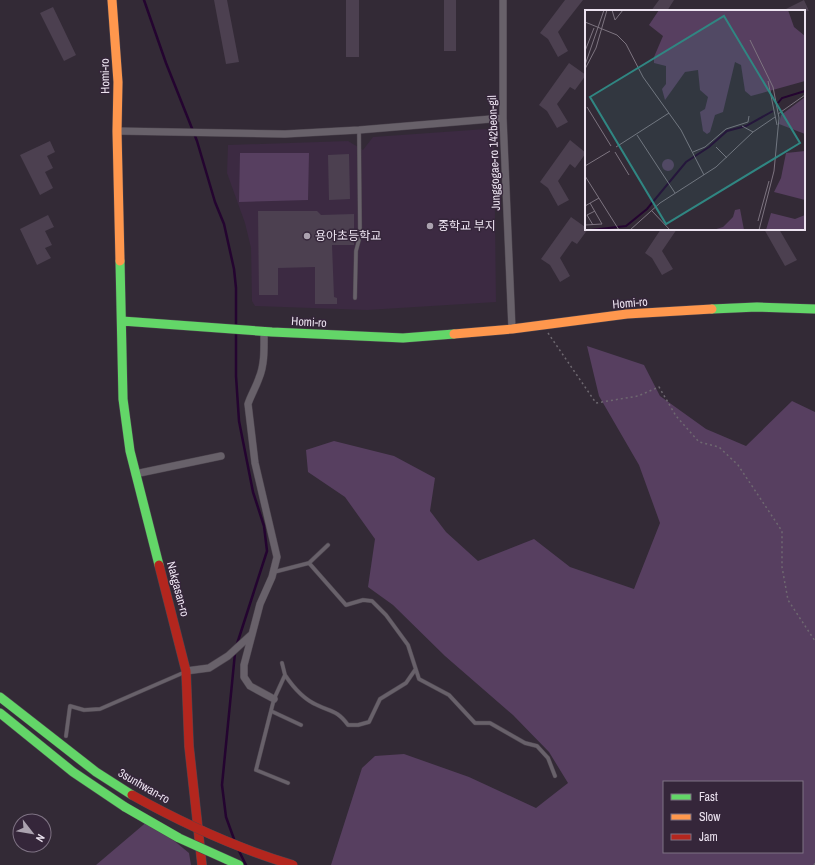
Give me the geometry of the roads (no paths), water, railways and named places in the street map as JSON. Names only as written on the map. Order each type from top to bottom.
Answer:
[{"type":"main road","name":"Homi-ro","points":[[112,0],[118,82],[117,131],[122,321],[264,332],[403,338],[512,329],[627,314],[757,307],[815,309]]},
{"type":"main road","name":"Nakgasan-ro","points":[[122,321],[123,399],[130,451],[186,671],[189,746],[202,865]]},
{"type":"main road","name":"3sunhwan-ro","points":[[0,697],[96,772],[132,795],[214,836],[293,865]]},
{"type":"main road","points":[[0,713],[73,772],[125,807],[179,838],[239,865]]},
{"type":"street","name":"Junggogae-ro 142beon-gil","points":[[503,0],[503,118],[512,329]]},
{"type":"street","points":[[117,131],[285,134],[359,130],[503,118]]},
{"type":"street","points":[[264,332],[264,357],[260,378],[248,404],[255,463],[277,557],[274,572],[260,604],[244,665],[244,678],[250,686],[274,699]]},
{"type":"street","points":[[135,474],[221,456]]},
{"type":"street","points":[[186,671],[209,668],[228,656],[252,634]]},
{"type":"lane","points":[[355,298],[356,251],[360,236],[359,130]]},
{"type":"lane","points":[[274,572],[309,563],[328,545]]},
{"type":"lane","points":[[309,563],[346,605],[363,600],[372,602],[386,615],[408,645],[414,670],[419,679],[449,694],[475,723],[490,724],[525,743],[537,746],[548,758],[555,776]]},
{"type":"lane","points":[[282,663],[285,676],[303,696],[317,705],[332,710],[343,718],[348,724],[358,725],[369,722],[380,699],[406,682],[414,670]]},
{"type":"lane","points":[[66,736],[70,706],[84,710],[100,709],[186,671]]},
{"type":"lane","points":[[285,676],[274,699],[256,770],[288,783]]},
{"type":"lane","points":[[271,711],[301,725]]},
{"type":"waterway","points":[[144,0],[166,63],[197,141],[215,202],[224,224],[234,269],[236,288],[236,326]]},
{"type":"waterway","points":[[236,331],[236,376],[239,421],[253,492],[264,526],[267,551],[237,644]]},
{"type":"waterway","points":[[234,839],[226,817],[222,785],[235,653]]},
{"type":"waterway","points":[[239,851],[246,865]]},
{"type":"place","name":"중학교 부지","points":[[430,226]]},
{"type":"place","name":"용아초등학교","points":[[307,236]]}]
